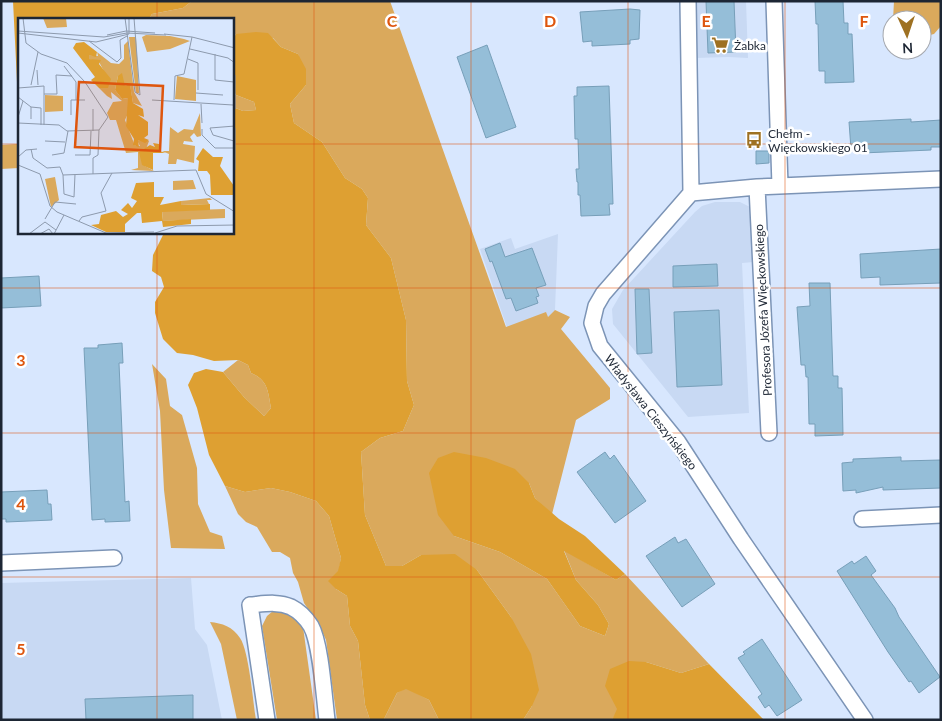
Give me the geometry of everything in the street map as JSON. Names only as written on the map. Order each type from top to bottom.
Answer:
[{"type":"street","points":[[688,1],[692,193],[758,187],[941,178]]},
{"type":"street","points":[[774,1],[780,186]]},
{"type":"street","name":"Profesora Józefa Więckowskiego","points":[[758,187],[769,432]]},
{"type":"street","name":"Władysława Cieszyńskiego","points":[[692,193],[603,294],[596,306],[592,323],[600,346],[678,442],[741,539],[865,720]]},
{"type":"street","points":[[862,519],[941,515]]},
{"type":"street","points":[[1,563],[114,558]]},
{"type":"street","points":[[267,720],[250,606],[274,603],[290,606],[301,614],[310,625],[316,639],[326,720]]},
{"type":"shaded area","points":[[13,1],[192,1],[183,8],[152,14],[150,18],[18,18],[17,82]]},
{"type":"shaded area","points":[[192,1],[390,1],[506,327],[546,312],[548,317],[555,310],[570,317],[561,329],[610,388],[610,399],[576,420],[552,514],[535,498],[529,483],[454,536],[500,552],[547,579],[580,626],[605,636],[609,624],[598,605],[576,580],[564,550],[616,580],[625,574],[709,664],[681,673],[646,662],[612,720],[523,720],[532,706],[511,617],[477,570],[421,555],[402,566],[386,566],[365,515],[361,452],[380,438],[403,431],[414,405],[407,381],[406,320],[391,258],[366,225],[368,198],[362,189],[345,178],[322,142],[294,123],[290,104],[306,85],[298,54],[281,47],[273,38],[236,34],[234,37],[234,18],[150,18],[152,14],[183,8]]},
{"type":"shaded area","points":[[695,1],[746,1],[748,58],[695,58]]},
{"type":"shaded area","points":[[894,1],[941,1],[941,26],[932,34],[932,10],[894,10]]},
{"type":"shaded area","points":[[268,33],[281,47],[298,54],[306,69],[306,85],[290,104],[294,123],[322,142],[345,178],[362,189],[368,198],[366,225],[391,258],[406,320],[407,381],[414,405],[403,431],[380,438],[361,452],[365,515],[386,566],[402,566],[421,555],[455,554],[477,570],[511,617],[531,654],[539,690],[523,720],[439,720],[429,700],[406,689],[397,693],[384,719],[370,720],[365,705],[358,641],[350,626],[347,596],[328,581],[338,571],[341,558],[329,516],[316,501],[290,492],[271,488],[245,492],[225,486],[209,455],[197,408],[188,385],[194,373],[206,369],[223,372],[244,397],[264,416],[271,408],[268,392],[261,379],[251,373],[248,365],[238,360],[214,361],[177,353],[163,339],[155,313],[155,302],[164,287],[161,277],[152,271],[153,255],[164,234],[234,234],[234,107],[243,111],[256,110],[254,102],[236,95],[234,92],[234,37],[236,34]]},
{"type":"shaded area","points":[[234,92],[254,102],[256,110],[243,111],[234,107]]},
{"type":"shaded area","points":[[18,144],[18,168],[1,169],[1,145]]},
{"type":"shaded area","points":[[715,202],[740,202],[752,208],[754,262],[742,263],[749,413],[688,417],[613,324],[612,309],[623,290],[695,212],[702,206]]},
{"type":"shaded area","points":[[558,234],[555,310],[523,345],[514,348],[480,249],[511,238],[515,249]]},
{"type":"shaded area","points":[[238,360],[248,365],[251,373],[261,379],[266,387],[271,408],[264,416],[244,397],[223,372]]},
{"type":"shaded area","points":[[152,364],[166,379],[170,406],[182,415],[197,468],[198,504],[210,532],[222,536],[225,549],[171,548],[164,490],[160,411]]},
{"type":"shaded area","points":[[454,452],[486,458],[515,469],[529,483],[535,498],[559,519],[585,536],[625,574],[616,580],[564,551],[576,580],[598,605],[609,624],[605,636],[580,626],[547,579],[500,552],[454,536],[438,515],[429,473],[438,458]]},
{"type":"shaded area","points":[[225,486],[245,492],[271,488],[290,492],[316,501],[329,516],[341,558],[336,589],[347,596],[350,626],[358,641],[365,705],[370,720],[337,720],[326,640],[304,603],[298,582],[293,573],[290,558],[280,552],[272,552],[257,527],[246,522],[238,514]]},
{"type":"shaded area","points":[[191,578],[195,629],[207,645],[222,720],[1,720],[1,583]]},
{"type":"shaded area","points":[[273,611],[290,614],[303,627],[316,720],[277,720],[262,626],[267,616]]},
{"type":"shaded area","points":[[210,622],[219,623],[231,628],[240,638],[246,654],[256,720],[237,720],[221,644]]},
{"type":"shaded area","points":[[629,661],[646,662],[681,673],[709,664],[764,720],[612,720],[617,709],[605,686],[610,669]]},
{"type":"shaded area","points":[[406,688],[429,700],[439,720],[378,720],[384,719],[397,693]]},
{"type":"building","points":[[706,1],[734,1],[736,52],[708,53]]},
{"type":"building","points":[[815,1],[843,1],[844,23],[848,23],[848,34],[852,34],[854,82],[825,83],[825,71],[819,71],[818,24],[816,24]]},
{"type":"building","points":[[640,10],[639,39],[630,40],[630,44],[592,46],[592,41],[583,42],[580,12]]},
{"type":"building","points":[[487,45],[516,127],[486,138],[457,57]]},
{"type":"building","points":[[609,86],[613,204],[609,204],[610,215],[581,216],[576,169],[579,169],[578,139],[575,139],[574,96],[577,96],[577,87]]},
{"type":"building","points":[[911,119],[911,122],[941,120],[941,147],[931,147],[931,150],[862,153],[862,148],[851,149],[849,122]]},
{"type":"building","points":[[756,151],[769,151],[769,163],[756,164]]},
{"type":"building","points":[[500,243],[505,257],[532,248],[546,285],[536,288],[539,296],[536,297],[538,303],[516,311],[511,298],[506,299],[492,261],[490,262],[485,249]]},
{"type":"building","points":[[941,249],[941,283],[880,285],[880,277],[861,278],[860,254]]},
{"type":"building","points":[[717,264],[718,286],[673,287],[673,266]]},
{"type":"building","points":[[39,276],[41,306],[1,308],[1,278]]},
{"type":"building","points":[[809,283],[830,283],[833,376],[838,376],[838,388],[842,388],[843,435],[815,436],[815,424],[809,424],[808,377],[806,377],[805,365],[801,365],[797,307],[810,306]]},
{"type":"building","points":[[635,289],[649,289],[652,353],[637,354]]},
{"type":"building","points":[[719,310],[722,385],[677,387],[674,312]]},
{"type":"building","points":[[122,343],[123,363],[119,363],[125,502],[129,501],[130,521],[105,522],[105,519],[92,520],[84,348],[98,348],[98,345]]},
{"type":"building","points":[[605,452],[610,459],[614,455],[646,501],[615,523],[577,472]]},
{"type":"building","points":[[901,457],[901,461],[941,460],[941,488],[883,490],[883,487],[856,493],[856,490],[843,491],[842,463],[853,462],[853,459]]},
{"type":"building","points":[[47,490],[48,504],[51,504],[52,520],[6,522],[6,519],[1,519],[1,492]]},
{"type":"building","points":[[675,537],[678,543],[686,539],[715,584],[682,607],[646,556]]},
{"type":"building","points":[[866,556],[876,571],[871,575],[940,677],[919,693],[888,652],[837,571],[852,561],[854,564]]},
{"type":"building","points":[[762,639],[802,700],[777,716],[769,705],[765,708],[758,697],[762,694],[738,658],[745,654],[743,652]]},
{"type":"building","points":[[193,695],[193,720],[86,720],[85,699]]},
{"type":"place","name":"Żabka","points":[[720,45]]},
{"type":"place","name":"Chełm - Więckowskiego 01","points":[[754,140]]}]
